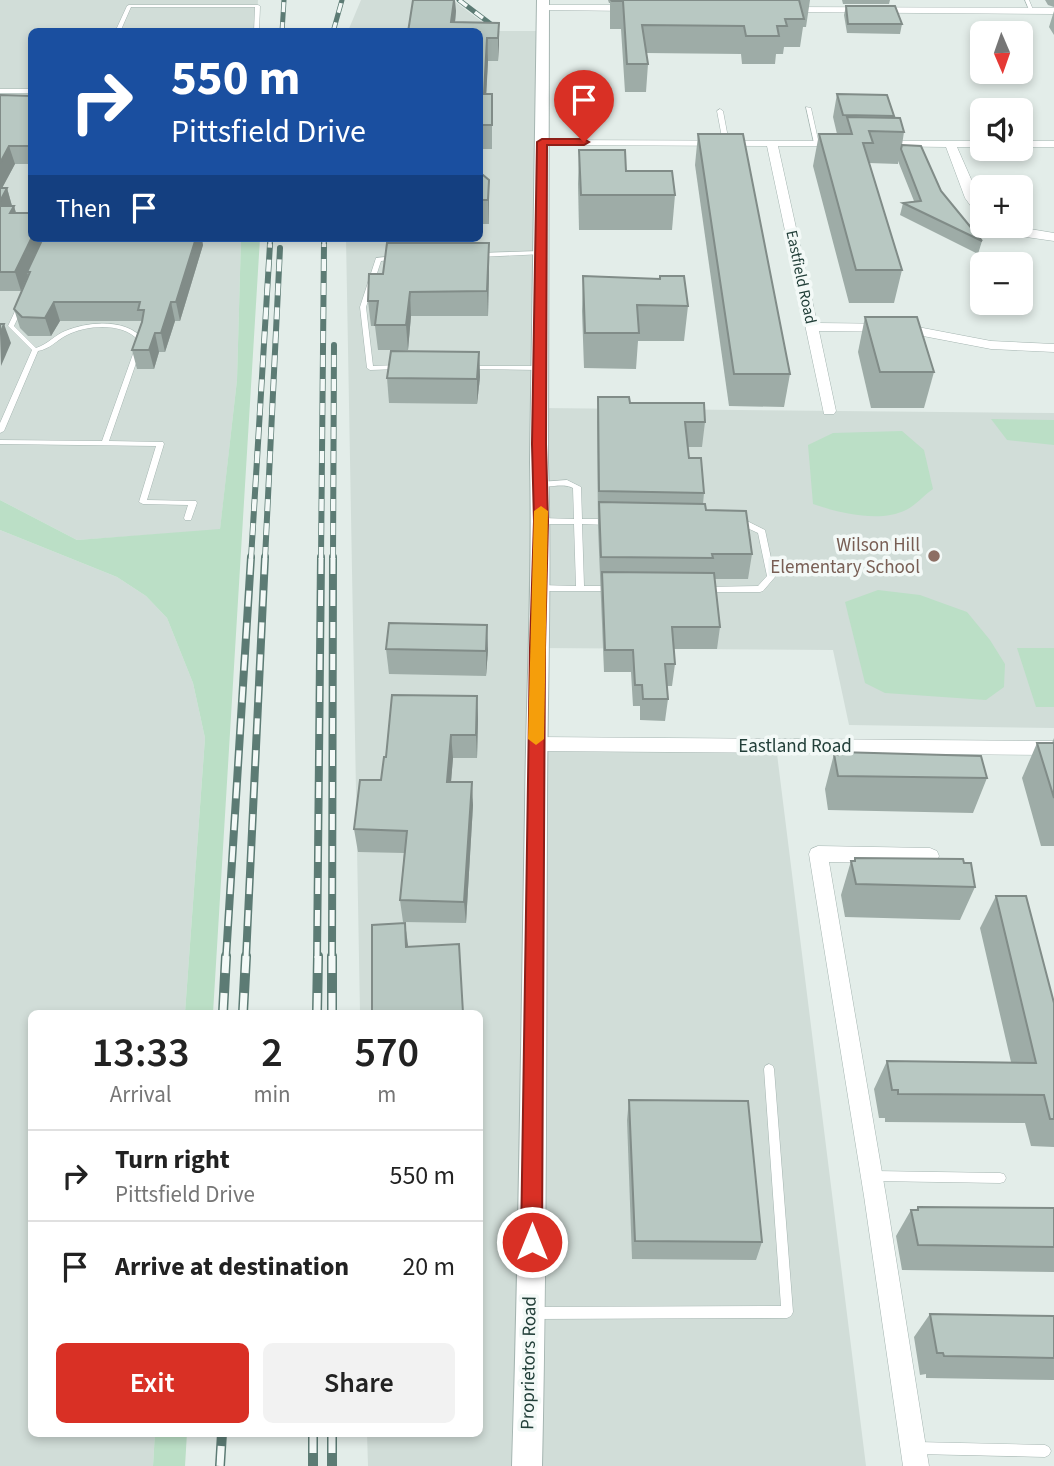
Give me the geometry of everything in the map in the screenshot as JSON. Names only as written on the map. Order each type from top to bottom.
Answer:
[{"type":"street","points":[[981,0],[986,11]]},
{"type":"street","points":[[543,4],[642,8]]},
{"type":"street","name":"Proprietors Road","points":[[527,1466],[541,521],[543,4]]},
{"type":"street","points":[[769,9],[1054,11]]},
{"type":"street","points":[[542,142],[857,144]]},
{"type":"street","name":"Eastfield Road","points":[[772,143],[829,411]]},
{"type":"street","points":[[870,144],[970,144]]},
{"type":"street","points":[[950,144],[970,195]]},
{"type":"street","points":[[1033,144],[1054,144]]},
{"type":"street","points":[[1033,234],[1054,236]]},
{"type":"street","points":[[812,327],[902,328],[991,345],[1054,348]]},
{"type":"street","name":"Eastland Road","points":[[536,744],[1054,748]]},
{"type":"street","points":[[915,1457],[872,1176],[818,854],[930,856]]},
{"type":"lane","points":[[1027,0],[1032,11]]},
{"type":"lane","points":[[119,28],[129,6],[258,6],[256,28]]},
{"type":"lane","points":[[0,91],[28,91]]},
{"type":"lane","points":[[808,108],[817,143]]},
{"type":"lane","points":[[720,111],[726,143]]},
{"type":"lane","points":[[473,255],[541,253]]},
{"type":"lane","points":[[406,258],[378,259],[363,307],[370,368],[406,368]]},
{"type":"lane","points":[[23,301],[11,326],[35,350]]},
{"type":"lane","points":[[35,350],[46,349],[64,334],[83,328],[130,328],[137,332],[141,340],[105,443]]},
{"type":"lane","points":[[0,431],[35,350]]},
{"type":"lane","points":[[462,368],[540,368]]},
{"type":"lane","points":[[0,442],[160,444],[143,502],[193,503],[188,518]]},
{"type":"lane","points":[[540,484],[567,482],[577,487],[580,588]]},
{"type":"lane","points":[[541,521],[620,522]]},
{"type":"lane","points":[[702,590],[760,589],[771,577],[762,532],[746,524],[732,523]]},
{"type":"lane","points":[[539,588],[620,589]]},
{"type":"lane","points":[[531,1312],[787,1312],[769,1069]]},
{"type":"lane","points":[[872,1176],[1000,1178]]},
{"type":"lane","points":[[915,1457],[1045,1451]]},
{"type":"shaded area","points":[[0,0],[258,0],[256,28],[28,28],[28,242],[241,242],[237,380],[220,530],[77,540],[0,500]]},
{"type":"shaded area","points":[[361,0],[453,0],[494,31],[543,31],[540,408],[1054,413],[1054,728],[849,725],[833,650],[538,648],[537,744],[776,746],[866,1466],[368,1466],[367,1437],[483,1437],[483,1010],[360,1010],[346,242],[483,242],[483,28],[349,28]]},
{"type":"shaded area","points":[[0,530],[117,577],[146,596],[167,618],[193,683],[205,738],[185,1010],[28,1010],[28,1437],[155,1437],[153,1466],[0,1466]]},
{"type":"green space","points":[[241,242],[260,242],[213,1010],[185,1010],[205,738],[193,683],[167,618],[146,596],[117,577],[0,530],[0,500],[77,540],[220,529],[237,380]]},
{"type":"green space","points":[[991,419],[1054,420],[1054,445],[1007,440]]},
{"type":"green space","points":[[902,431],[924,450],[933,489],[917,503],[896,514],[884,516],[835,511],[813,504],[808,445],[833,433]]},
{"type":"green space","points":[[878,590],[920,595],[967,612],[1005,664],[1004,687],[986,700],[885,693],[865,683],[845,602]]},
{"type":"green space","points":[[1017,648],[1054,648],[1054,707],[1036,707]]},
{"type":"green space","points":[[155,1437],[187,1437],[185,1466],[153,1466]]},
{"type":"building","points":[[413,0],[454,0],[451,22],[499,23],[498,38],[487,38],[484,94],[492,94],[492,125],[483,125],[483,28],[409,28]]},
{"type":"building","points":[[611,0],[799,0],[804,19],[785,19],[787,26],[777,26],[779,36],[746,36],[744,26],[642,25],[648,64],[627,64],[623,1]]},
{"type":"building","points":[[846,6],[895,6],[902,24],[848,24]]},
{"type":"building","points":[[837,94],[887,95],[894,116],[843,115]]},
{"type":"building","points":[[0,95],[28,96],[28,146],[9,146],[0,163]]},
{"type":"building","points":[[847,117],[900,118],[904,132],[869,131],[873,143],[863,143],[902,270],[856,270],[819,134],[852,134]]},
{"type":"building","points":[[698,134],[743,134],[790,374],[734,374]]},
{"type":"building","points":[[902,145],[921,146],[941,191],[970,226],[970,235],[903,203],[921,201],[901,149]]},
{"type":"building","points":[[579,150],[625,150],[626,171],[672,171],[675,195],[581,195]]},
{"type":"building","points":[[483,175],[489,180],[488,200],[483,200]]},
{"type":"building","points":[[0,188],[7,188],[0,201]]},
{"type":"building","points":[[0,206],[14,206],[10,213],[28,213],[30,242],[15,272],[0,272]]},
{"type":"building","points":[[41,242],[195,242],[176,302],[171,302],[161,333],[155,333],[149,350],[132,350],[144,310],[138,310],[140,302],[54,302],[45,318],[22,317],[14,309],[30,272],[27,272]]},
{"type":"building","points":[[387,243],[489,243],[487,291],[410,292],[406,325],[375,325],[378,301],[368,301],[369,274],[383,274]]},
{"type":"building","points":[[583,276],[660,279],[660,276],[684,276],[688,306],[637,305],[639,333],[585,333]]},
{"type":"building","points":[[865,317],[917,317],[934,372],[880,372]]},
{"type":"building","points":[[391,351],[479,352],[477,379],[387,378]]},
{"type":"building","points":[[598,397],[629,397],[630,403],[704,403],[705,422],[685,422],[689,458],[701,458],[704,493],[599,491]]},
{"type":"building","points":[[599,502],[705,504],[706,510],[746,511],[752,554],[712,554],[713,558],[601,557]]},
{"type":"building","points":[[602,572],[714,573],[720,627],[672,627],[675,664],[665,664],[668,699],[643,699],[642,685],[635,685],[633,650],[605,650]]},
{"type":"building","points":[[389,623],[487,625],[486,651],[386,649]]},
{"type":"building","points":[[392,695],[477,696],[476,735],[451,735],[447,782],[472,782],[464,902],[400,900],[407,831],[354,829],[360,780],[381,780]]},
{"type":"building","points":[[1037,743],[1054,743],[1054,798]]},
{"type":"building","points":[[838,752],[981,756],[987,778],[838,776],[834,754],[838,755]]},
{"type":"building","points":[[855,858],[963,859],[964,863],[971,863],[975,887],[856,884],[851,861],[855,861]]},
{"type":"building","points":[[996,896],[1026,896],[1054,1003],[1054,1119],[1050,1119],[1044,1095],[898,1094],[898,1090],[892,1090],[887,1061],[1036,1063]]},
{"type":"building","points":[[405,923],[406,947],[459,944],[463,1010],[372,1010],[372,925]]},
{"type":"building","points":[[629,1100],[748,1101],[762,1242],[635,1241]]},
{"type":"building","points":[[918,1207],[1054,1208],[1054,1247],[918,1245],[911,1210],[918,1210]]},
{"type":"building","points":[[930,1314],[1054,1316],[1054,1358],[944,1356],[943,1353],[937,1353]]},
{"type":"railway","points":[[282,28],[284,0]]},
{"type":"railway","points":[[334,28],[342,0]]},
{"type":"railway","points":[[459,0],[496,28]]},
{"type":"railway","points":[[251,559],[270,244]]},
{"type":"railway","points":[[321,559],[324,244]]},
{"type":"railway","points":[[265,559],[280,248]]},
{"type":"railway","points":[[333,559],[334,345]]},
{"type":"railway","points":[[226,958],[251,557]]},
{"type":"railway","points":[[246,958],[265,557]]},
{"type":"railway","points":[[317,958],[321,557]]},
{"type":"railway","points":[[332,958],[333,557]]},
{"type":"railway","points":[[223,1010],[226,956]]},
{"type":"railway","points":[[243,1010],[246,956]]},
{"type":"railway","points":[[317,1010],[318,956]]},
{"type":"railway","points":[[332,958],[332,1010]]},
{"type":"railway","points":[[220,1466],[222,1437]]},
{"type":"railway","points":[[313,1437],[313,1466]]},
{"type":"railway","points":[[332,1437],[332,1466]]},
{"type":"slow traffic","points":[[536,739],[541,511]]},
{"type":"place","name":"Wilson Hill Elementary School","points":[[934,556]]},
{"type":"route","points":[[532,1242],[537,648],[541,521],[539,444],[542,142],[584,142]]}]
